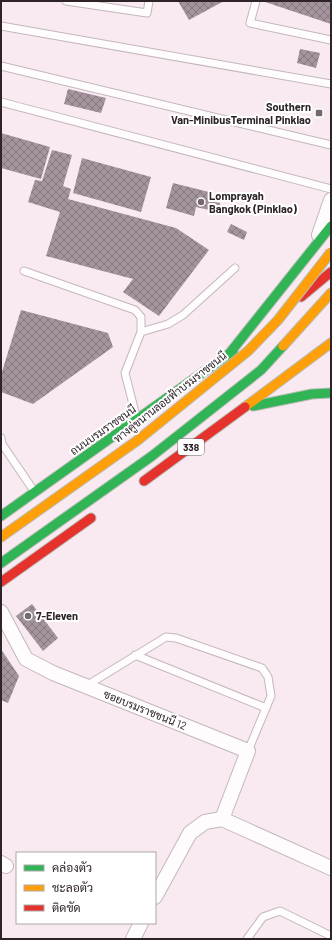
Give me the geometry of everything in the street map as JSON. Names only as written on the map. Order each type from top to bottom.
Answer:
[{"type":"main road","points":[[229,354],[331,226]]},
{"type":"main road","name":"ทางคู่ขนานลอยฟ้าบรมราชชนนี","points":[[1,537],[138,440],[248,350],[278,320],[331,252]]},
{"type":"main road","name":"ถนนบรมราชชนนี","points":[[1,516],[229,354],[331,272]]},
{"type":"main road","points":[[1,563],[152,456],[261,370],[331,293]]},
{"type":"main road","name":"338","points":[[137,485],[246,408],[331,343]]},
{"type":"main road","points":[[321,352],[331,347]]},
{"type":"main road","points":[[246,408],[312,394],[331,393]]},
{"type":"main road","points":[[1,582],[99,513]]},
{"type":"street","points":[[315,247],[331,200]]},
{"type":"street","name":"ซอยบรมราชชนนี 12","points":[[1,612],[26,659],[53,673],[248,751]]},
{"type":"street","points":[[222,819],[248,751]]},
{"type":"street","points":[[156,896],[190,833],[205,822],[222,819],[331,868]]},
{"type":"street","points":[[133,939],[140,924]]},
{"type":"lane","points":[[66,1],[147,13],[149,1]]},
{"type":"lane","points":[[256,1],[250,23],[331,40]]},
{"type":"lane","points":[[1,26],[331,84]]},
{"type":"lane","points":[[1,66],[331,145]]},
{"type":"lane","points":[[1,102],[331,189]]},
{"type":"lane","points":[[141,332],[168,324],[183,315],[236,268]]},
{"type":"lane","points":[[24,271],[135,310],[141,317],[141,332],[125,373],[137,420]]},
{"type":"lane","points":[[1,442],[35,493]]},
{"type":"lane","points":[[86,686],[156,641],[166,637],[171,637],[262,668],[268,677],[271,696],[248,751]]},
{"type":"lane","points":[[135,655],[266,708]]},
{"type":"lane","points":[[247,939],[262,918],[280,911],[331,936]]},
{"type":"building","points":[[178,1],[224,1],[189,20]]},
{"type":"building","points":[[262,1],[331,1],[331,24]]},
{"type":"building","points":[[300,49],[320,53],[316,68],[297,63]]},
{"type":"building","points":[[68,89],[106,98],[101,113],[64,104]]},
{"type":"building","points":[[1,133],[50,147],[41,179],[1,168]]},
{"type":"building","points":[[52,150],[72,155],[63,186],[71,189],[68,199],[176,228],[209,250],[159,316],[123,292],[133,279],[46,256],[60,212],[28,202],[35,180],[42,181]]},
{"type":"building","points":[[82,158],[151,177],[141,212],[73,193]]},
{"type":"building","points":[[173,183],[213,193],[211,201],[220,203],[218,212],[196,207],[194,216],[166,208]]},
{"type":"building","points":[[231,224],[247,232],[244,240],[227,232]]},
{"type":"building","points":[[21,310],[108,333],[113,347],[33,404],[1,392],[1,375]]},
{"type":"building","points":[[32,604],[58,638],[43,651],[16,616]]},
{"type":"building","points":[[1,649],[19,676],[8,703],[1,700]]},
{"type":"traffic: fast","points":[[229,354],[331,226]]},
{"type":"traffic: fast","points":[[1,563],[152,456],[261,370],[283,346]]},
{"type":"traffic: fast","points":[[1,516],[233,351]]},
{"type":"traffic: fast","points":[[253,406],[312,394],[331,393]]},
{"type":"traffic: slow","points":[[138,440],[248,351],[278,320],[331,252]]},
{"type":"traffic: slow","points":[[283,346],[331,293]]},
{"type":"traffic: slow","points":[[245,407],[331,343]]},
{"type":"traffic: slow","points":[[1,537],[138,440]]},
{"type":"traffic: jam","points":[[301,297],[331,272]]},
{"type":"traffic: jam","points":[[144,481],[245,407]]},
{"type":"traffic: jam","points":[[1,582],[91,518]]},
{"type":"place","name":"Southern Van-MinibusTerminal Pinklao","points":[[319,113]]},
{"type":"place","name":"Lomprayah Bangkok (Pinklao)","points":[[201,202]]},
{"type":"place","name":"7-Eleven","points":[[28,616]]}]
